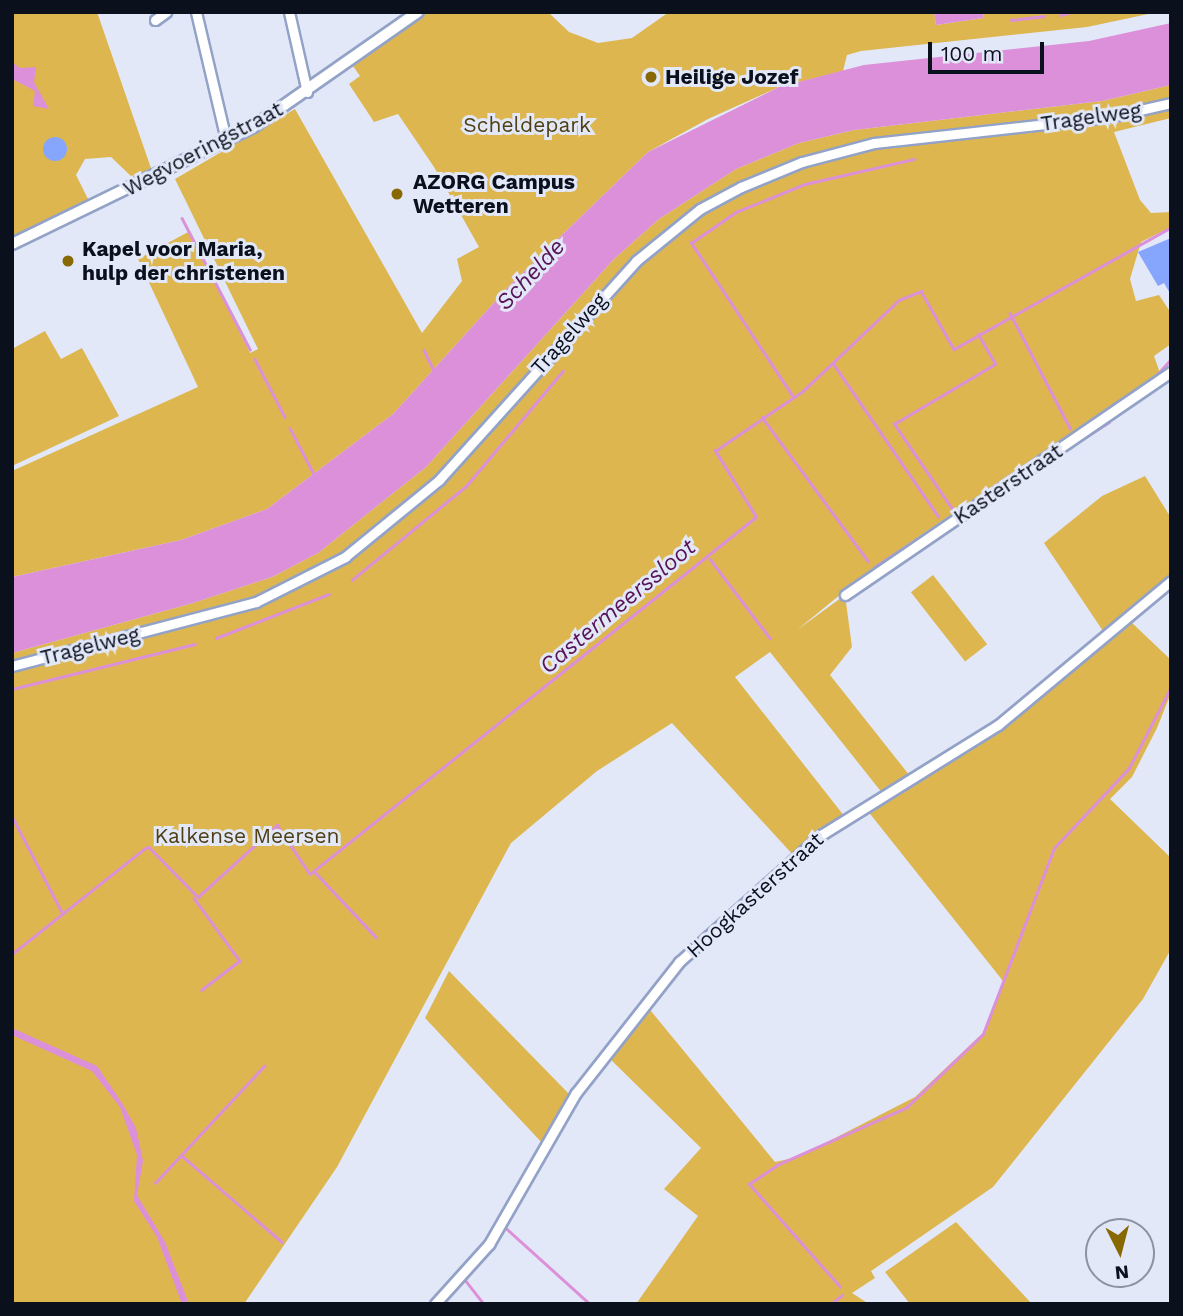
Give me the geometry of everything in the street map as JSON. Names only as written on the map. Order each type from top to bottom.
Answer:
[{"type":"main road","name":"Wegvoeringstraat","points":[[12,244],[226,140],[307,92],[418,12]]},
{"type":"street","points":[[155,20],[166,12]]},
{"type":"street","points":[[196,12],[226,140]]},
{"type":"street","points":[[289,12],[307,92]]},
{"type":"street","name":"Tragelweg","points":[[12,666],[236,608],[345,557],[439,480],[636,261],[700,209],[741,187],[802,162],[874,143],[1098,119],[1171,103]]},
{"type":"street","name":"Kasterstraat","points":[[845,595],[1171,372]]},
{"type":"street","name":"Hoogkasterstraat","points":[[435,1304],[489,1244],[576,1093],[679,962],[812,842],[857,808],[998,725],[1171,581]]},
{"type":"green space","points":[[12,12],[97,12],[153,174],[134,179],[111,157],[85,159],[76,175],[90,203],[12,239]]},
{"type":"green space","name":"Scheldepark","points":[[428,12],[548,12],[569,32],[598,43],[632,38],[669,12],[934,12],[936,25],[983,18],[984,12],[1158,12],[1087,27],[861,51],[847,55],[843,71],[779,87],[708,119],[648,152],[510,285],[393,414],[267,509],[181,540],[12,577],[12,471],[198,387],[138,259],[190,231],[250,353],[258,349],[175,179],[295,109],[422,333],[462,281],[457,259],[479,247],[434,167],[398,114],[374,122],[349,84],[360,76],[353,66]]},
{"type":"green space","name":"Kalkense Meersen","points":[[1171,85],[1171,118],[1114,132],[1140,200],[1151,213],[1171,212],[1171,227],[1141,242],[1130,279],[1136,301],[1159,295],[1171,313],[1171,344],[1154,356],[1160,373],[874,567],[797,630],[845,595],[852,647],[830,675],[910,776],[984,734],[1105,634],[1044,543],[1102,496],[1145,476],[1171,518],[1171,576],[1108,631],[1129,620],[1171,660],[1171,693],[1157,728],[1132,777],[1110,799],[1171,858],[1171,949],[1143,999],[993,1187],[871,1271],[875,1278],[852,1293],[869,1304],[636,1304],[698,1216],[664,1189],[701,1148],[606,1055],[646,1005],[775,1162],[798,1157],[915,1097],[985,1031],[1003,981],[863,805],[883,794],[770,652],[735,677],[845,817],[794,856],[672,723],[597,771],[511,843],[337,1167],[244,1304],[12,1304],[12,653],[193,603],[272,577],[318,553],[426,467],[614,259],[659,219],[736,169],[799,143],[854,130],[1102,101]]},
{"type":"green space","points":[[45,331],[61,359],[82,348],[119,416],[12,466],[12,349]]},
{"type":"green space","points":[[933,575],[987,644],[965,662],[911,592]]},
{"type":"green space","points":[[449,971],[571,1096],[544,1145],[425,1018]]},
{"type":"green space","points":[[956,1222],[1032,1304],[910,1304],[885,1272]]},
{"type":"water","points":[[934,12],[984,12],[983,18],[936,25]]},
{"type":"water","name":"Schelde","points":[[1171,23],[1171,85],[1102,101],[854,130],[799,143],[736,169],[659,219],[614,259],[426,467],[318,553],[272,577],[193,603],[12,653],[12,577],[181,540],[267,509],[393,414],[510,285],[648,152],[779,87],[864,65],[1089,41]]},
{"type":"water","points":[[12,62],[20,68],[36,67],[34,82],[49,109],[33,106],[35,91],[12,79]]},
{"type":"water","points":[[12,1028],[97,1066],[122,1103],[136,1128],[143,1161],[137,1195],[165,1242],[189,1304],[182,1304],[157,1237],[134,1201],[137,1155],[120,1107],[92,1071],[12,1035]]},
{"type":"building","points":[[55,137],[64,140],[67,149],[64,158],[55,161],[46,158],[43,149],[46,140]]},
{"type":"building","points":[[1171,238],[1171,295],[1164,283],[1158,286],[1138,252]]},
{"type":"waterway","points":[[1060,15],[1071,12]]},
{"type":"waterway","points":[[1011,20],[1044,16]]},
{"type":"waterway","points":[[793,397],[691,243],[736,212],[805,184],[914,159]]},
{"type":"waterway","points":[[182,218],[250,349]]},
{"type":"waterway","name":"Castermeerssloot","points":[[12,954],[149,847],[198,897],[277,825],[310,874],[756,517],[715,451],[803,391],[899,300],[921,291],[954,349],[1171,227]]},
{"type":"waterway","points":[[1010,313],[1070,428]]},
{"type":"waterway","points":[[952,509],[894,424],[995,364],[978,334]]},
{"type":"waterway","points":[[424,350],[436,375]]},
{"type":"waterway","points":[[255,359],[285,417]]},
{"type":"waterway","points":[[1153,379],[1171,359]]},
{"type":"waterway","points":[[833,363],[938,516]]},
{"type":"waterway","points":[[352,580],[466,486],[563,371]]},
{"type":"waterway","points":[[762,417],[868,561]]},
{"type":"waterway","points":[[1059,454],[1109,422]]},
{"type":"waterway","points":[[290,428],[316,478]]},
{"type":"waterway","points":[[952,515],[1076,432]]},
{"type":"waterway","points":[[874,567],[946,520]]},
{"type":"waterway","points":[[710,559],[770,638]]},
{"type":"waterway","points":[[216,638],[329,594]]},
{"type":"waterway","points":[[12,689],[195,644]]},
{"type":"waterway","points":[[840,1287],[749,1184],[777,1165],[907,1107],[983,1034],[1054,848],[1129,768],[1171,687]]},
{"type":"waterway","points":[[12,816],[63,914]]},
{"type":"waterway","points":[[314,871],[376,937]]},
{"type":"waterway","points":[[194,898],[240,961],[202,990]]},
{"type":"waterway","points":[[155,1183],[264,1066]]},
{"type":"waterway","points":[[181,1155],[282,1242]]},
{"type":"waterway","points":[[506,1228],[590,1304]]},
{"type":"waterway","points":[[466,1281],[484,1304]]},
{"type":"waterway","points":[[831,1304],[842,1295]]},
{"type":"place","name":"Heilige Jozef","points":[[651,77]]},
{"type":"place","name":"AZORG Campus Wetteren","points":[[397,194]]},
{"type":"place","name":"Kapel voor Maria, hulp der christenen","points":[[68,261]]}]
